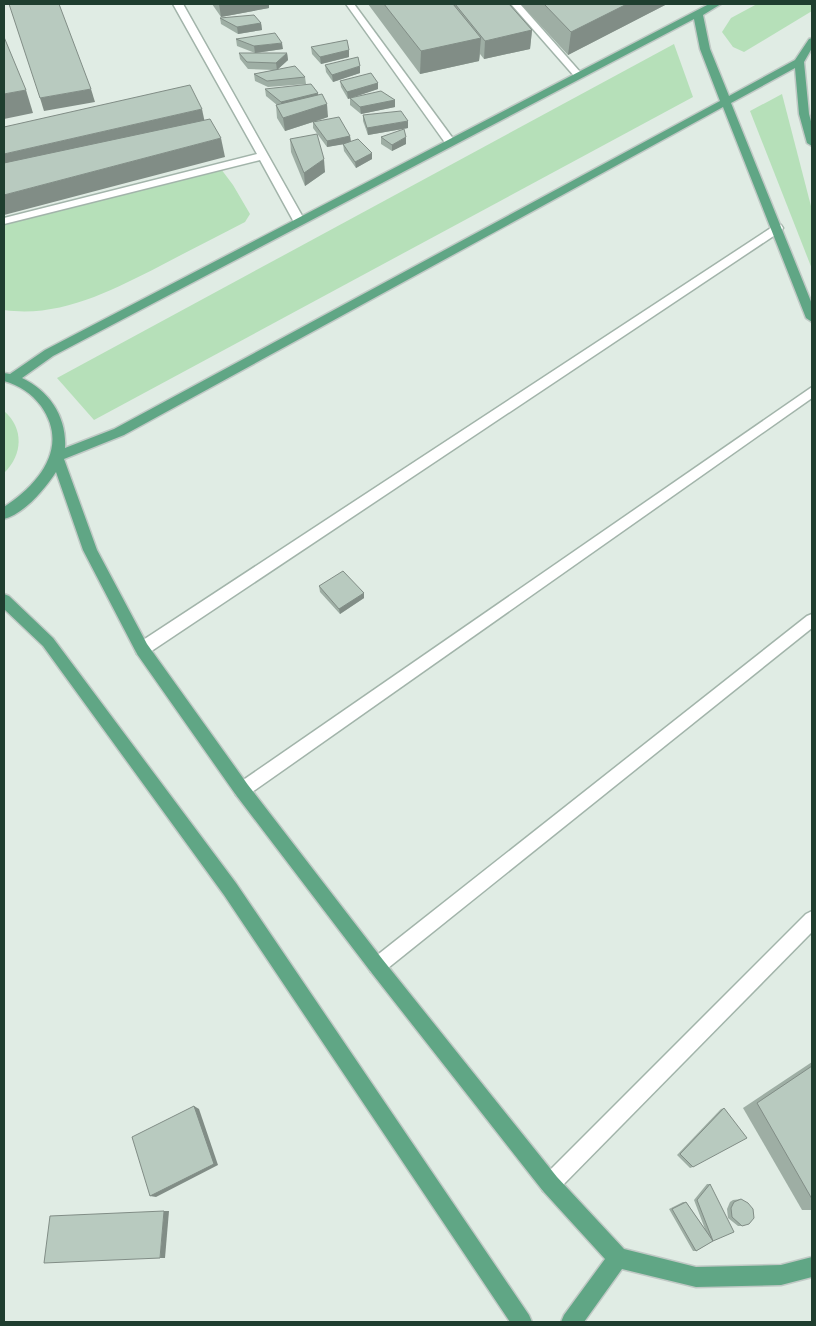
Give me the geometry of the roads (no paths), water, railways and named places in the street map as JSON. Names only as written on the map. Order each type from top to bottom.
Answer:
[{"type":"main road","points":[[8,378],[49,352],[716,4]]},
{"type":"main road","points":[[698,13],[705,49],[812,318]]},
{"type":"main road","points":[[57,457],[119,432],[799,62],[812,41]]},
{"type":"main road","points":[[799,62],[804,114],[812,143]]},
{"type":"main road","points":[[4,514],[20,505],[43,482],[57,457],[60,432],[53,410],[37,392],[8,378]]},
{"type":"main road","points":[[57,457],[90,550],[142,649],[242,790],[377,966],[550,1184],[618,1258],[696,1277],[781,1275],[812,1267]]},
{"type":"main road","points":[[4,600],[48,642],[230,889],[522,1322]]},
{"type":"main road","points":[[571,1322],[618,1258]]},
{"type":"street","points":[[178,4],[299,221]]},
{"type":"street","points":[[350,4],[450,142]]},
{"type":"street","points":[[515,4],[578,75]]},
{"type":"street","points":[[4,221],[263,156]]},
{"type":"street","points":[[142,649],[777,228]]},
{"type":"street","points":[[242,790],[812,392]]},
{"type":"street","points":[[377,966],[812,620]]},
{"type":"street","points":[[550,1184],[812,920]]}]
